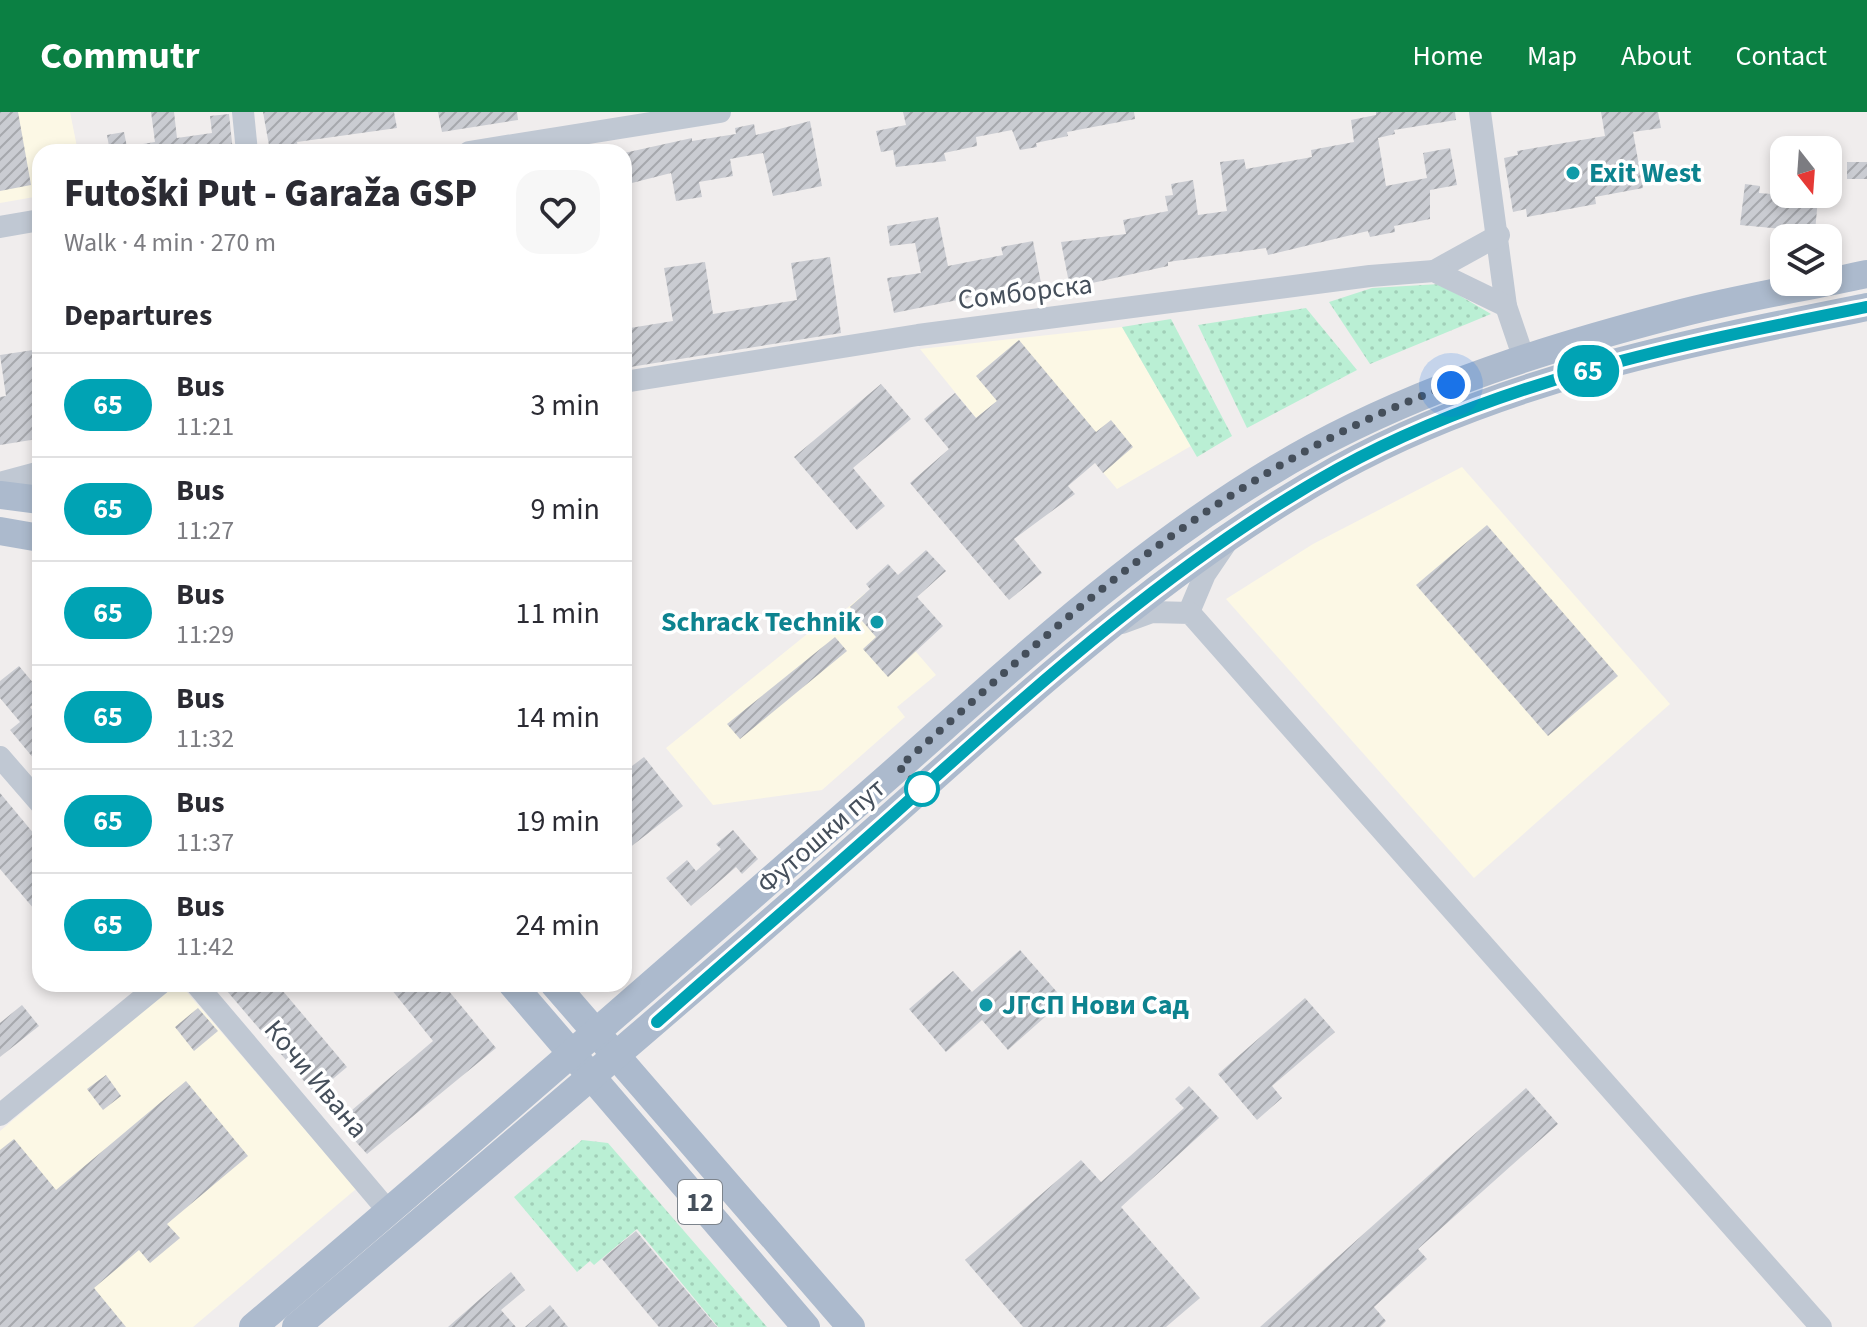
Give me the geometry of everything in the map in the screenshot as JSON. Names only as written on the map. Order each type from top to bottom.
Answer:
[{"type":"main road","name":"Футошки пут","points":[[573,1055],[1090,598],[1190,522],[1303,454],[1392,408],[1524,359],[1679,314],[1867,274]]},
{"type":"main road","name":"Футошки пут","points":[[618,1057],[1108,628],[1233,533],[1340,468],[1448,419],[1533,388],[1696,341],[1867,307]]},
{"type":"main road","points":[[0,495],[32,499]]},
{"type":"main road","points":[[0,531],[32,537]]},
{"type":"main road","points":[[253,1327],[573,1055],[519,992]]},
{"type":"main road","points":[[296,1327],[618,1057],[561,992]]},
{"type":"main road","name":"12","points":[[573,1055],[806,1327]]},
{"type":"main road","name":"12","points":[[618,1057],[851,1327]]},
{"type":"street","points":[[243,112],[246,144]]},
{"type":"street","points":[[519,144],[720,112]]},
{"type":"street","points":[[1480,112],[1499,235],[1506,306],[1524,359]]},
{"type":"street","points":[[0,227],[32,221]]},
{"type":"street","name":"Сомборска","points":[[632,381],[918,335],[1370,276],[1434,271],[1499,235]]},
{"type":"street","points":[[1434,271],[1506,306]]},
{"type":"street","points":[[0,483],[32,474]]},
{"type":"street","points":[[1189,612],[1205,574],[1233,533]]},
{"type":"street","points":[[1108,628],[1152,612],[1189,612],[1821,1327]]},
{"type":"street","points":[[0,757],[32,794]]},
{"type":"street","points":[[0,1115],[150,992]]},
{"type":"street","name":"Кочи Ивана","points":[[203,992],[389,1212]]},
{"type":"shaded area","points":[[0,112],[70,112],[76,144],[32,144],[32,197],[0,203]]},
{"type":"shaded area","points":[[1122,327],[1191,446],[1117,489],[1047,406],[1019,428],[997,401],[976,418],[920,349]]},
{"type":"shaded area","points":[[1462,467],[1670,704],[1474,878],[1226,599],[1313,544]]},
{"type":"shaded area","points":[[865,593],[936,675],[897,707],[905,717],[822,790],[713,805],[666,748],[822,622],[826,626]]},
{"type":"shaded area","points":[[165,992],[187,992],[356,1189],[193,1327],[0,1327],[0,1131]]},
{"type":"green space","points":[[1440,284],[1491,314],[1370,364],[1329,302],[1372,288]]},
{"type":"green space","points":[[1306,308],[1357,370],[1247,428],[1198,325]]},
{"type":"green space","points":[[1171,319],[1232,436],[1197,457],[1122,327]]},
{"type":"green space","points":[[582,1140],[608,1143],[767,1327],[718,1327],[637,1229],[594,1265],[590,1261],[577,1272],[514,1197]]},
{"type":"building","points":[[0,112],[18,112],[31,185],[0,191]]},
{"type":"building","points":[[151,112],[174,112],[177,138],[212,133],[210,116],[229,114],[232,144],[143,144],[155,142]]},
{"type":"building","points":[[263,112],[394,112],[397,128],[297,144],[269,144]]},
{"type":"building","points":[[438,112],[517,112],[518,120],[442,132]]},
{"type":"building","points":[[903,112],[1134,112],[1135,119],[1067,132],[1068,136],[1020,150],[1012,130],[976,137],[977,146],[944,153],[946,161],[896,167],[893,150],[881,152],[876,131],[906,125]]},
{"type":"building","points":[[1376,112],[1455,112],[1456,120],[1394,130],[1395,134],[1378,138],[1386,186],[1427,178],[1423,153],[1450,148],[1457,185],[1430,190],[1430,219],[1394,226],[1395,232],[1370,237],[1368,231],[1268,255],[1266,248],[1168,262],[1168,266],[1070,288],[1061,242],[1126,234],[1123,220],[1168,211],[1165,196],[1173,195],[1171,184],[1193,180],[1198,215],[1227,211],[1220,162],[1244,159],[1246,169],[1312,157],[1311,150],[1354,142],[1351,120],[1376,115]]},
{"type":"building","name":"Exit West","points":[[1601,112],[1658,112],[1661,128],[1633,132],[1643,188],[1595,197],[1596,204],[1527,217],[1526,209],[1513,212],[1504,158],[1518,155],[1517,151],[1605,136]]},
{"type":"building","points":[[810,121],[822,186],[773,196],[763,153],[730,159],[733,176],[699,182],[702,197],[676,201],[671,173],[632,183],[632,151],[692,138],[692,141],[736,134],[735,128],[754,124],[756,135]]},
{"type":"building","points":[[124,132],[126,144],[109,144],[107,135]]},
{"type":"building","points":[[1847,162],[1867,162],[1867,179],[1847,179]]},
{"type":"building","points":[[1745,184],[1760,186],[1759,193],[1770,194],[1770,208],[1817,208],[1816,224],[1770,224],[1770,228],[1740,225]]},
{"type":"building","points":[[938,217],[948,266],[1003,255],[1001,247],[1033,241],[1041,283],[894,313],[887,278],[921,273],[915,243],[890,246],[887,226]]},
{"type":"building","points":[[830,257],[841,333],[632,367],[632,328],[673,321],[664,268],[705,262],[713,314],[797,300],[791,263]]},
{"type":"building","points":[[1019,340],[1096,432],[1111,420],[1133,447],[1103,473],[1095,463],[1068,486],[1075,494],[1014,539],[1042,573],[1009,600],[910,483],[949,449],[924,419],[955,393],[976,418],[997,401],[976,376]]},
{"type":"building","points":[[32,350],[31,440],[0,445],[0,397],[6,396],[0,355]]},
{"type":"building","points":[[881,384],[911,419],[853,468],[885,506],[857,530],[794,457]]},
{"type":"building","points":[[1487,525],[1618,676],[1548,736],[1416,585]]},
{"type":"building","points":[[926,550],[946,571],[917,597],[943,626],[888,677],[863,649],[876,637],[850,607],[870,589],[866,584],[888,564],[898,575]]},
{"type":"building","points":[[835,637],[847,651],[740,739],[727,724]]},
{"type":"building","points":[[19,666],[32,681],[32,756],[10,730],[20,722],[0,698],[0,681]]},
{"type":"building","points":[[644,757],[683,806],[632,846],[632,766]]},
{"type":"building","points":[[0,793],[32,831],[32,907],[0,869]]},
{"type":"building","points":[[733,830],[758,859],[742,874],[736,867],[691,906],[666,878],[687,860],[696,871],[721,849],[716,844]]},
{"type":"building","name":"ЈГСП Нови Сад","points":[[1020,950],[1064,1000],[1008,1050],[982,1020],[946,1052],[909,1009],[953,971],[972,992]]},
{"type":"building","points":[[228,992],[284,992],[347,1067],[315,1094]]},
{"type":"building","points":[[393,992],[450,992],[496,1048],[367,1154],[338,1122],[433,1041]]},
{"type":"building","points":[[1305,998],[1335,1032],[1272,1086],[1282,1098],[1257,1120],[1218,1074]]},
{"type":"building","points":[[22,1005],[39,1026],[0,1057],[0,1023]]},
{"type":"building","points":[[198,1008],[218,1031],[194,1051],[175,1027]]},
{"type":"building","points":[[106,1075],[121,1096],[103,1110],[87,1089]]},
{"type":"building","points":[[186,1081],[248,1156],[167,1224],[180,1238],[150,1263],[139,1250],[94,1288],[126,1327],[0,1327],[0,1150],[14,1139],[56,1190]]},
{"type":"building","points":[[1189,1086],[1219,1118],[1121,1207],[1200,1298],[1166,1327],[1023,1327],[965,1260],[1081,1160],[1101,1182],[1184,1108],[1175,1099]]},
{"type":"building","points":[[1526,1088],[1558,1124],[1418,1249],[1427,1259],[1374,1307],[1386,1321],[1380,1327],[1260,1327]]},
{"type":"building","points":[[636,1231],[717,1327],[659,1327],[602,1259]]},
{"type":"building","points":[[511,1272],[525,1290],[501,1310],[516,1327],[448,1327]]},
{"type":"building","points":[[550,1305],[568,1327],[525,1327]]},
{"type":"bus line","name":"65","points":[[657,1022],[1000,719],[1162,584],[1233,533],[1340,468],[1448,419],[1626,358],[1867,307]]},
{"type":"place","name":"Exit West","points":[[1573,173]]},
{"type":"place","name":"Schrack Technik","points":[[877,622]]},
{"type":"place","name":"ЈГСП Нови Сад","points":[[986,1005]]},
{"type":"route","points":[[922,789],[899,767],[1090,598],[1190,522],[1264,476],[1315,446],[1392,408],[1451,385]]}]
